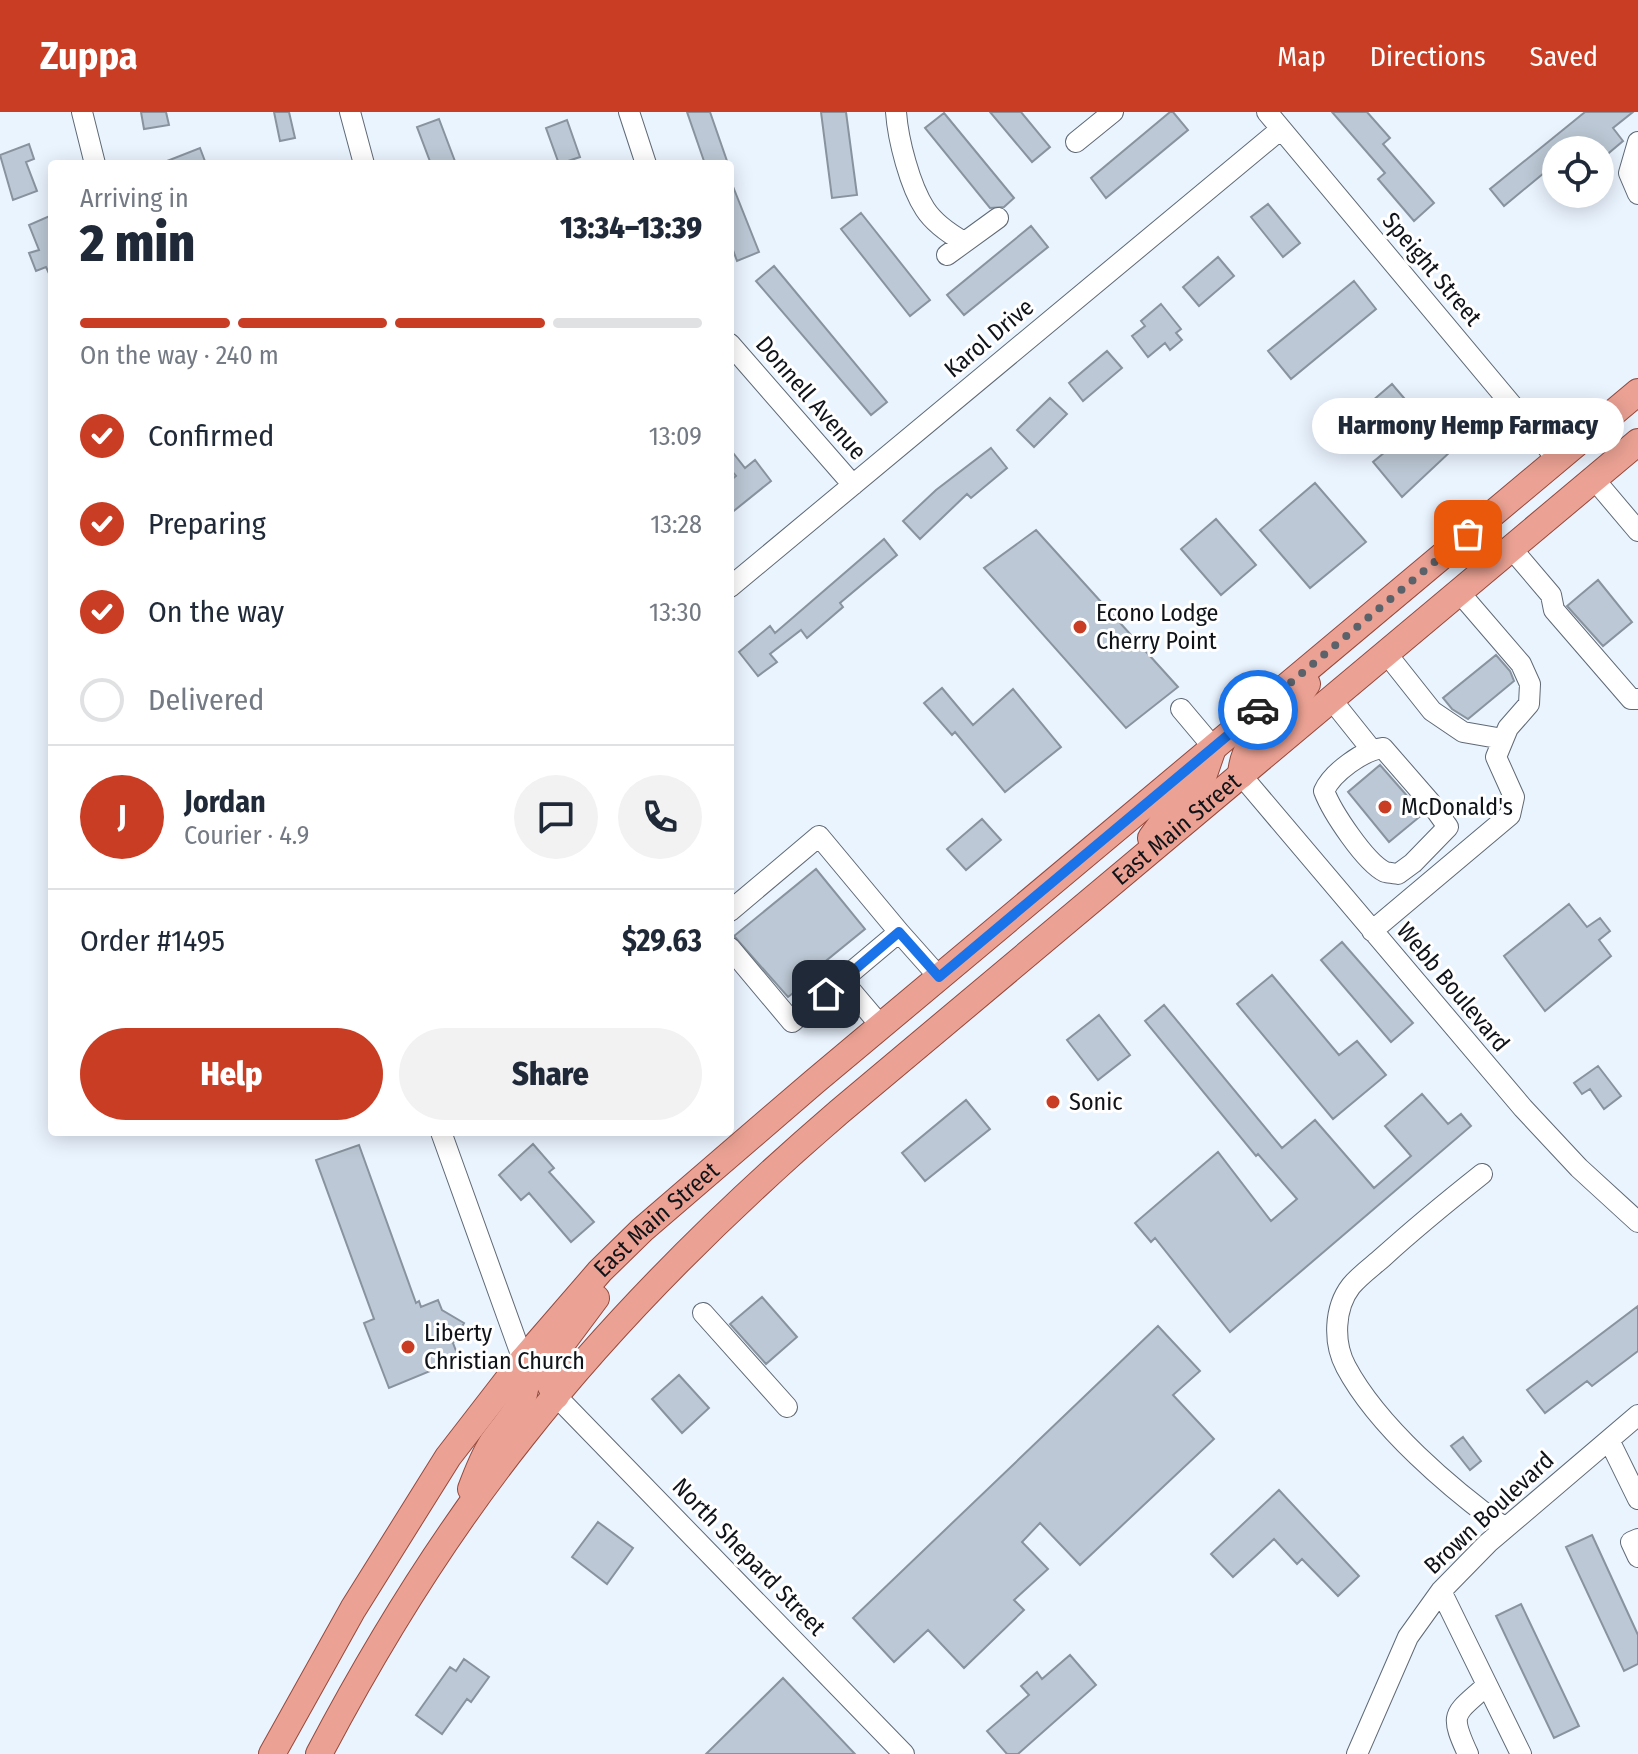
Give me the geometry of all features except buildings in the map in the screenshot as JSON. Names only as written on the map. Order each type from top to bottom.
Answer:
[{"type":"main road","name":"East Main Street","points":[[272,1754],[353,1609],[457,1445],[523,1360],[600,1271],[642,1230],[814,1082],[1638,392]]},
{"type":"main road","name":"East Main Street","points":[[319,1754],[388,1631],[452,1533],[520,1439],[675,1263],[760,1181],[839,1112],[1638,442]]},
{"type":"main road","points":[[1241,775],[1243,756],[1251,740],[1295,700],[1332,648]]},
{"type":"main road","points":[[1135,863],[1166,816],[1203,777],[1213,747]]},
{"type":"main road","points":[[814,1082],[839,1112]]},
{"type":"main road","points":[[556,1396],[546,1377],[549,1361],[591,1306],[642,1230]]},
{"type":"main road","points":[[452,1533],[482,1461],[522,1402],[526,1381],[523,1360]]},
{"type":"street","points":[[82,112],[94,160]]},
{"type":"street","points":[[350,112],[363,160]]},
{"type":"street","points":[[629,112],[645,160]]},
{"type":"street","points":[[896,112],[904,156],[925,209],[951,235],[964,242]]},
{"type":"street","name":"Speight Street","points":[[1267,112],[1557,459]]},
{"type":"street","points":[[1076,142],[1098,116]]},
{"type":"street","name":"Karol Drive","points":[[734,584],[1281,129]]},
{"type":"street","points":[[1638,142],[1629,173],[1638,194]]},
{"type":"street","points":[[947,255],[998,218]]},
{"type":"street","name":"Donnell Avenue","points":[[734,349],[853,485]]},
{"type":"street","points":[[1594,479],[1638,531]]},
{"type":"street","points":[[1511,548],[1551,595],[1554,610],[1631,699],[1638,699]]},
{"type":"street","points":[[1372,931],[1510,815],[1514,797],[1496,757],[1508,728],[1529,704],[1530,684],[1521,664],[1459,592]]},
{"type":"street","points":[[1386,653],[1432,711],[1463,732],[1503,739]]},
{"type":"street","points":[[1331,699],[1371,749]]},
{"type":"street","points":[[1181,709],[1213,747]]},
{"type":"street","points":[[1448,827],[1398,874],[1386,872],[1369,859],[1328,804],[1324,791],[1328,782],[1371,749],[1383,748],[1468,851]]},
{"type":"street","name":"Webb Boulevard","points":[[1241,775],[1550,1138],[1638,1222]]},
{"type":"street","points":[[734,908],[819,836],[939,977]]},
{"type":"street","points":[[734,953],[792,1022],[899,932]]},
{"type":"street","points":[[842,980],[881,1026]]},
{"type":"street","points":[[442,1136],[523,1360]]},
{"type":"street","points":[[1482,1174],[1351,1286],[1336,1317],[1345,1365],[1369,1400],[1408,1446],[1465,1500],[1505,1528]]},
{"type":"street","points":[[703,1313],[787,1407]]},
{"type":"street","name":"North Shepard Street","points":[[556,1396],[904,1754]]},
{"type":"street","name":"Brown Boulevard","points":[[1357,1754],[1408,1637],[1441,1591],[1465,1564],[1505,1528],[1638,1415]]},
{"type":"street","points":[[1609,1440],[1638,1499]]},
{"type":"street","points":[[1638,1539],[1631,1542],[1638,1557]]},
{"type":"street","points":[[1441,1591],[1521,1754]]},
{"type":"street","points":[[1468,1754],[1455,1726],[1457,1712],[1487,1685]]},
{"type":"way so far","points":[[1258,710],[1468,534]]},
{"type":"place","name":"Harmony Hemp Farmacy","points":[[1468,534]]},
{"type":"place","name":"Econo Lodge Cherry Point","points":[[1080,627]]},
{"type":"place","name":"McDonald's","points":[[1385,807]]},
{"type":"place","name":"Sonic","points":[[1053,1102]]},
{"type":"place","name":"Liberty Christian Church","points":[[408,1347]]},
{"type":"route","points":[[826,994],[899,932],[939,977],[1258,710]]}]
